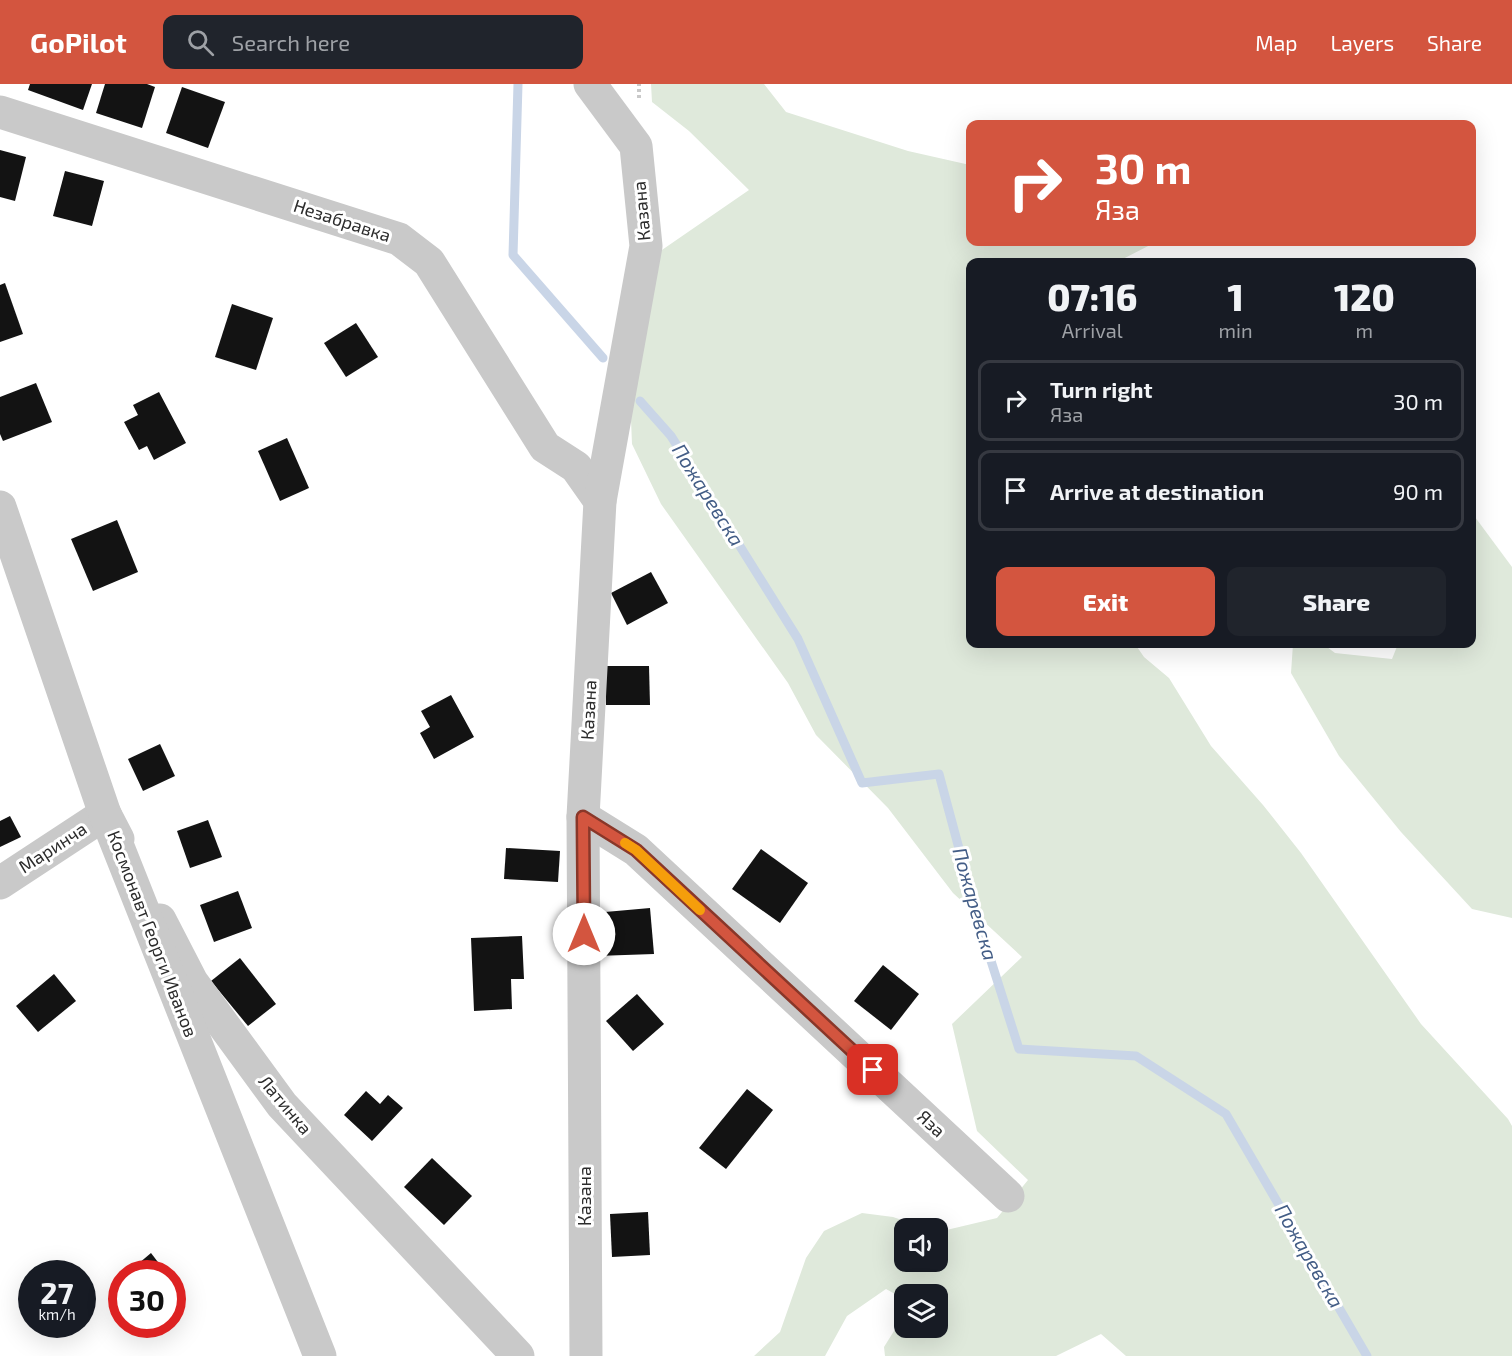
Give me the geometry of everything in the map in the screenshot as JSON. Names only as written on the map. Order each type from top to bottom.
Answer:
[{"type":"street","name":"Казана","points":[[586,1356],[583,817],[600,501],[646,246],[636,146],[590,84]]},
{"type":"street","name":"Незабравка","points":[[0,112],[399,239],[429,262],[545,447],[576,467],[600,501]]},
{"type":"street","name":"Космонавт Георги Иванов","points":[[0,507],[105,814],[320,1356]]},
{"type":"street","name":"Маринча","points":[[0,883],[105,814]]},
{"type":"street","name":"Латинка","points":[[105,814],[192,982],[282,1105],[518,1356]]},
{"type":"street","name":"Яза","points":[[583,817],[636,850],[1008,1196]]},
{"type":"green space","points":[[651,84],[764,84],[786,112],[908,151],[966,164],[966,246],[1148,246],[1125,258],[966,258],[966,648],[1138,648],[1144,657],[1169,678],[1211,746],[1263,805],[1301,853],[1421,1024],[1512,1126],[1512,1356],[1126,1356],[1101,1334],[1056,1356],[885,1356],[884,1347],[894,1331],[894,1338],[948,1338],[948,1284],[894,1284],[894,1293],[886,1289],[847,1316],[825,1356],[754,1356],[780,1332],[806,1258],[824,1231],[862,1213],[893,1217],[896,1218],[894,1218],[894,1272],[948,1272],[948,1230],[997,1218],[1028,1180],[977,1131],[952,1024],[1022,957],[953,893],[888,808],[816,735],[788,683],[661,504],[632,444],[628,347],[659,252],[749,190],[689,131],[652,102]]},
{"type":"green space","points":[[1476,518],[1512,567],[1512,918],[1472,909],[1401,832],[1339,756],[1291,673],[1293,648],[1328,648],[1335,653],[1392,659],[1396,648],[1476,648]]},
{"type":"building","points":[[30,84],[92,84],[83,110],[28,90]]},
{"type":"building","points":[[105,84],[147,84],[155,87],[142,128],[96,113]]},
{"type":"building","points":[[182,87],[225,102],[208,148],[166,133]]},
{"type":"building","points":[[0,150],[26,157],[15,201],[0,197]]},
{"type":"building","points":[[65,171],[104,181],[92,226],[53,216]]},
{"type":"building","points":[[5,283],[23,334],[0,342],[0,285]]},
{"type":"building","points":[[232,304],[273,318],[256,370],[215,357]]},
{"type":"building","points":[[356,323],[378,357],[346,377],[324,343]]},
{"type":"building","points":[[36,383],[52,422],[3,441],[0,434],[0,397]]},
{"type":"building","points":[[159,392],[186,443],[154,460],[147,446],[139,450],[124,422],[138,415],[133,405]]},
{"type":"building","points":[[287,438],[309,488],[280,501],[258,451]]},
{"type":"building","points":[[117,520],[138,572],[93,591],[71,539]]},
{"type":"building","points":[[651,572],[668,603],[627,625],[611,593]]},
{"type":"building","points":[[605,666],[649,666],[650,705],[606,705]]},
{"type":"building","points":[[451,695],[474,737],[434,759],[420,733],[430,727],[421,711]]},
{"type":"building","points":[[160,744],[175,776],[143,791],[128,759]]},
{"type":"building","points":[[10,816],[21,837],[0,847],[0,821]]},
{"type":"building","points":[[208,820],[222,857],[190,868],[177,831]]},
{"type":"building","points":[[506,848],[560,851],[558,882],[504,879]]},
{"type":"building","points":[[761,849],[808,883],[780,923],[732,889]]},
{"type":"building","points":[[238,891],[252,928],[214,942],[200,905]]},
{"type":"building","points":[[650,908],[654,954],[596,956],[594,913]]},
{"type":"building","points":[[522,936],[524,979],[511,979],[512,1009],[474,1011],[471,938]]},
{"type":"building","points":[[240,958],[276,1004],[248,1026],[211,981]]},
{"type":"building","points":[[883,965],[919,994],[891,1030],[854,1001]]},
{"type":"building","points":[[54,974],[76,1001],[38,1032],[16,1006]]},
{"type":"building","points":[[637,994],[664,1024],[633,1051],[606,1021]]},
{"type":"building","points":[[747,1089],[773,1110],[726,1169],[699,1148]]},
{"type":"building","points":[[366,1091],[380,1104],[388,1095],[403,1108],[372,1141],[344,1115]]},
{"type":"building","points":[[432,1158],[472,1196],[444,1225],[404,1187]]},
{"type":"building","points":[[648,1212],[650,1255],[612,1257],[610,1214]]},
{"type":"building","points":[[151,1253],[156,1260],[143,1260]]},
{"type":"waterway","name":"Пожаревска","points":[[518,84],[513,255],[603,358]]},
{"type":"waterway","name":"Пожаревска","points":[[640,401],[671,436],[798,639],[862,783],[939,774],[979,923],[1019,1049],[1136,1056],[1226,1114],[1367,1356]]},
{"type":"slow traffic","points":[[625,843],[636,850],[700,910]]},
{"type":"route","points":[[584,934],[583,817],[636,850],[873,1070]]}]
